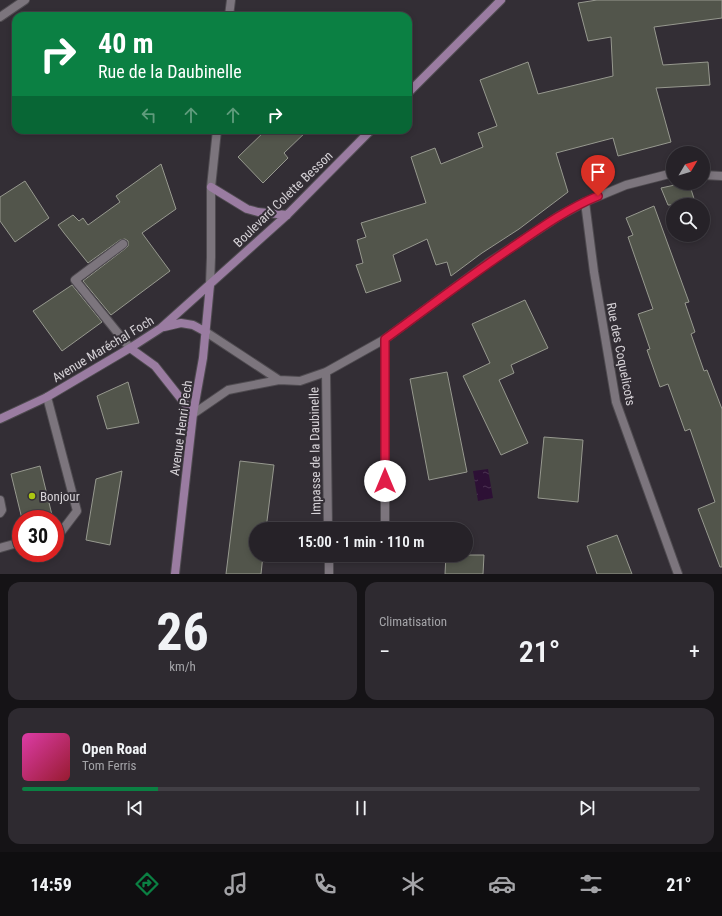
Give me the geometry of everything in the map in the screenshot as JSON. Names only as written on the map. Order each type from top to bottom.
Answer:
[{"type":"main road","points":[[412,89],[501,0]]},
{"type":"main road","name":"Boulevard Colette Besson","points":[[210,285],[287,215],[367,134]]},
{"type":"main road","points":[[211,187],[247,209],[258,212],[287,215]]},
{"type":"main road","name":"Avenue Maréchal Foch","points":[[0,419],[46,397],[162,328],[210,285]]},
{"type":"main road","name":"Avenue Henri Pech","points":[[175,574],[193,414],[203,358],[210,285]]},
{"type":"main road","points":[[162,328],[181,323],[193,325],[206,332]]},
{"type":"main road","points":[[130,348],[155,366],[193,414]]},
{"type":"street","points":[[0,17],[25,0]]},
{"type":"street","points":[[230,12],[231,0]]},
{"type":"street","points":[[210,285],[211,187],[217,134]]},
{"type":"street","points":[[193,414],[228,390],[279,380],[300,381],[326,372],[385,339],[488,263],[558,216],[585,202],[626,185],[666,175]]},
{"type":"street","points":[[710,175],[722,176]]},
{"type":"street","name":"Rue des Coquelicots","points":[[585,202],[594,272],[616,402],[678,574]]},
{"type":"street","points":[[123,244],[75,280],[130,348]]},
{"type":"street","points":[[206,332],[279,380]]},
{"type":"street","points":[[385,339],[385,522]]},
{"type":"street","name":"Impasse de la Daubinelle","points":[[326,372],[328,522]]},
{"type":"street","points":[[46,397],[77,511],[64,528]]},
{"type":"street","points":[[0,500],[2,510],[0,513]]},
{"type":"street","points":[[0,548],[12,545]]},
{"type":"street","points":[[329,562],[329,574]]},
{"type":"water","points":[[488,469],[493,498],[478,501],[473,471]]},
{"type":"building","points":[[597,0],[722,0],[722,18],[654,27],[663,65],[708,62],[710,85],[656,88],[671,142],[618,156],[613,138],[556,153],[568,192],[519,229],[482,253],[451,276],[447,262],[436,265],[427,239],[393,255],[401,281],[366,293],[356,265],[363,263],[357,240],[366,237],[361,223],[426,203],[411,157],[435,148],[441,164],[483,147],[478,133],[497,126],[480,80],[528,62],[538,94],[613,76],[611,37],[588,41],[578,3]]},
{"type":"building","points":[[262,134],[304,134],[284,153],[288,158],[263,183],[238,157]]},
{"type":"building","points":[[161,164],[176,209],[142,233],[170,271],[111,315],[83,281],[126,248],[128,246],[128,241],[125,239],[120,240],[88,263],[58,225],[73,215],[79,221],[83,218],[88,225],[120,202],[116,196]]},
{"type":"building","points":[[25,181],[49,218],[15,242],[0,221],[0,197]]},
{"type":"building","points":[[666,187],[666,190],[691,190],[694,198],[666,198],[666,200],[661,188]]},
{"type":"building","points":[[654,206],[689,302],[685,303],[695,332],[691,334],[704,371],[707,370],[722,409],[722,567],[720,567],[698,509],[715,502],[690,429],[685,431],[668,384],[660,387],[647,350],[650,349],[638,314],[653,309],[628,237],[633,235],[626,218]]},
{"type":"building","points":[[72,285],[102,322],[62,351],[33,311]]},
{"type":"building","points":[[525,300],[548,348],[511,365],[514,373],[499,380],[528,443],[501,455],[463,376],[490,363],[472,324]]},
{"type":"building","points":[[447,372],[467,472],[429,480],[410,379]]},
{"type":"building","points":[[128,382],[139,423],[107,429],[97,396]]},
{"type":"building","points":[[544,437],[583,440],[578,502],[538,498]]},
{"type":"building","points":[[240,461],[274,465],[267,522],[249,522],[249,562],[262,562],[261,574],[226,574]]},
{"type":"building","name":"Bonjour","points":[[40,466],[51,510],[20,510],[11,474]]},
{"type":"building","points":[[122,471],[110,545],[86,540],[96,479]]},
{"type":"building","points":[[617,535],[632,574],[597,574],[587,546]]},
{"type":"building","points":[[473,555],[484,555],[483,574],[445,574],[446,562],[473,562]]},
{"type":"place","name":"Bonjour","points":[[32,496]]},
{"type":"route","points":[[385,481],[385,339],[488,263],[558,216],[598,196]]}]
